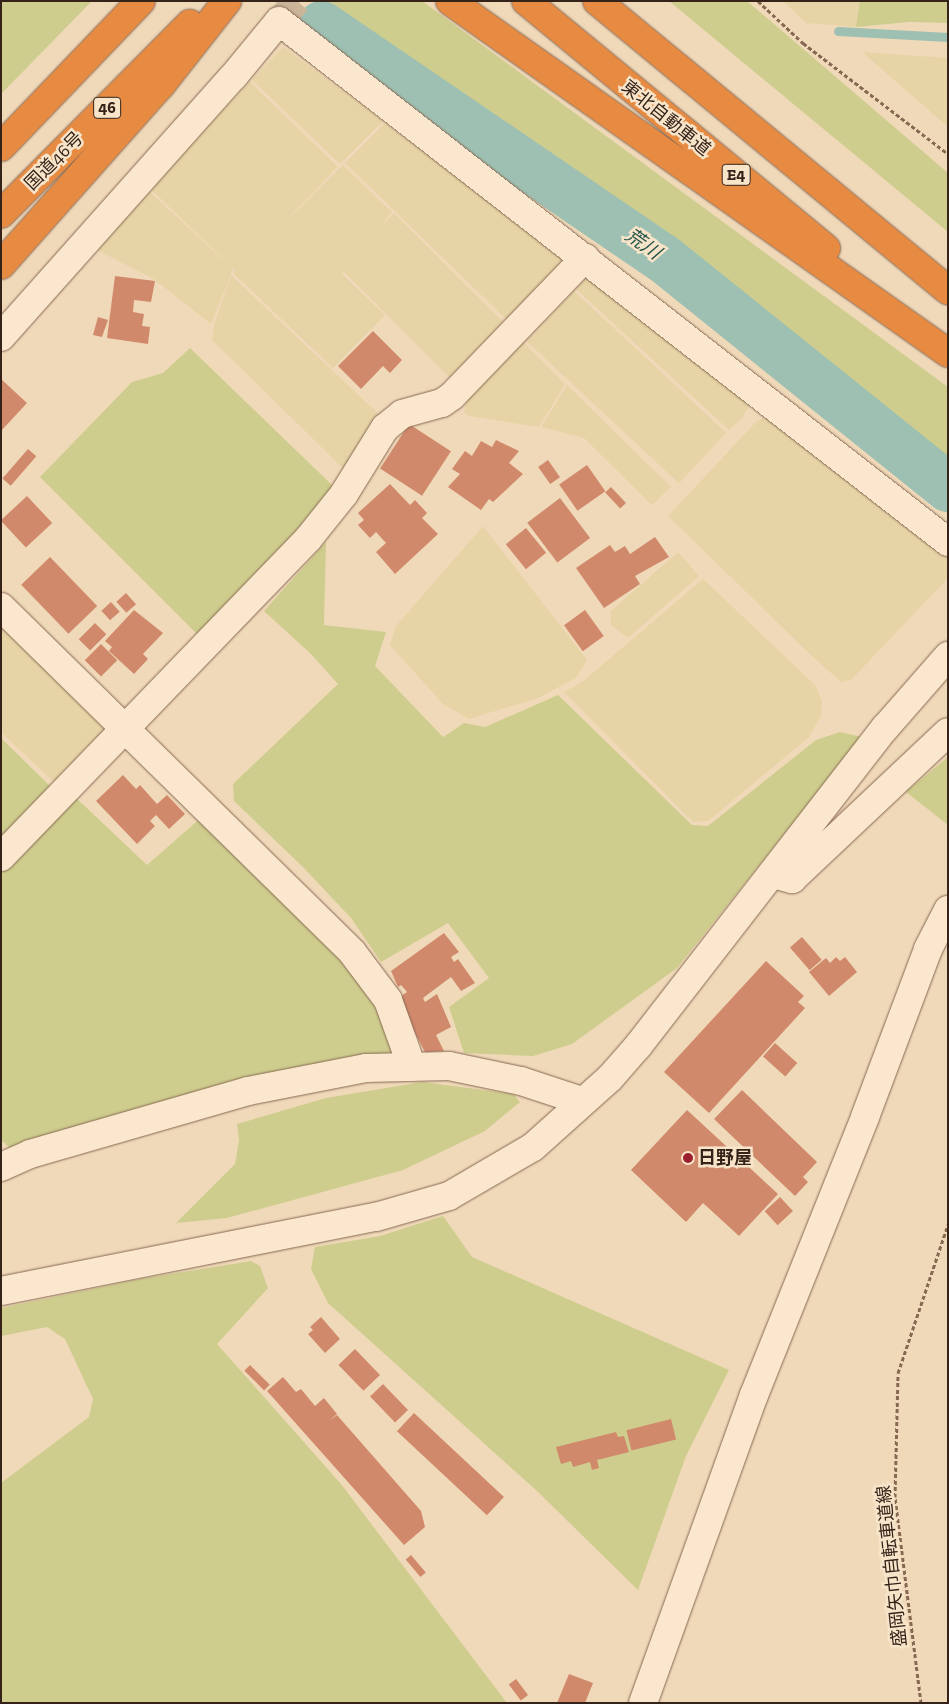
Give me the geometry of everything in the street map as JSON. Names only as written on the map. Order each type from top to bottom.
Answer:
[{"type":"highway","points":[[1,146],[141,1]]},
{"type":"highway","name":"国道46号","points":[[1,214],[212,1]]},
{"type":"highway","points":[[1,265],[161,85],[227,1]]},
{"type":"highway","points":[[450,1],[948,353]]},
{"type":"highway","name":"東北自動車道","points":[[526,1],[948,346]]},
{"type":"highway","name":"E4","points":[[597,1],[948,290]]},
{"type":"street","points":[[1,337],[233,77],[279,21],[948,542]]},
{"type":"street","points":[[1,857],[128,729],[308,539],[344,494],[385,428],[402,414],[442,403],[452,396],[585,258]]},
{"type":"street","points":[[1,607],[128,729],[352,952],[388,1000],[412,1067]]},
{"type":"street","points":[[1,1290],[376,1217],[449,1196],[533,1147],[582,1101],[610,1078],[638,1046],[885,728],[948,656]]},
{"type":"street","points":[[772,874],[792,879],[948,732]]},
{"type":"street","points":[[643,1703],[754,1395],[865,1118],[928,949],[948,910]]},
{"type":"street","points":[[1,1167],[30,1154],[248,1091],[366,1068],[449,1066],[521,1081],[582,1101]]},
{"type":"path","points":[[758,1],[803,43],[948,154]]},
{"type":"path","name":"盛岡矢巾自転車道線","points":[[920,1703],[895,1497],[898,1373],[948,1224]]},
{"type":"shaded area","points":[[1,1],[92,1],[1,94]]},
{"type":"shaded area","points":[[324,1],[422,1],[948,387],[948,470],[706,274],[317,9]]},
{"type":"shaded area","points":[[669,1],[747,1],[948,173],[948,232]]},
{"type":"shaded area","points":[[783,1],[861,1],[856,27],[806,23]]},
{"type":"shaded area","points":[[860,1],[948,1],[948,23],[909,22],[856,27]]},
{"type":"shaded area","points":[[283,47],[383,121],[340,164],[252,80]]},
{"type":"shaded area","points":[[862,52],[948,58],[948,127]]},
{"type":"shaded area","points":[[250,82],[338,167],[236,272],[149,187]]},
{"type":"shaded area","points":[[385,123],[572,263],[513,326],[345,163]]},
{"type":"shaded area","points":[[343,165],[392,212],[342,274],[385,315],[333,368],[233,273]]},
{"type":"shaded area","points":[[149,191],[233,269],[211,324],[152,278],[95,249]]},
{"type":"shaded area","points":[[394,213],[510,329],[456,383],[340,267]]},
{"type":"shaded area","points":[[591,273],[750,404],[742,418],[729,430],[576,289]]},
{"type":"shaded area","points":[[231,275],[386,421],[350,475],[212,340],[214,325]]},
{"type":"shaded area","points":[[574,291],[726,433],[679,483],[527,341]]},
{"type":"shaded area","points":[[523,342],[565,384],[539,427],[469,416],[464,412],[468,398]]},
{"type":"shaded area","points":[[190,348],[335,488],[324,507],[197,634],[40,477],[132,382],[163,373]]},
{"type":"shaded area","points":[[567,385],[671,487],[652,505],[584,438],[541,427]]},
{"type":"shaded area","points":[[773,412],[948,546],[948,578],[851,680],[841,682],[813,657],[668,516],[756,422]]},
{"type":"shaded area","points":[[483,526],[587,660],[576,678],[538,698],[469,719],[443,704],[390,645],[396,626]]},
{"type":"shaded area","points":[[326,542],[324,625],[386,632],[375,666],[443,737],[464,723],[485,727],[558,695],[692,825],[708,826],[816,740],[840,732],[862,737],[677,968],[572,1044],[533,1056],[464,1053],[449,1007],[489,978],[448,923],[381,962],[351,918],[303,867],[234,801],[233,784],[338,684],[311,654],[264,611]]},
{"type":"shaded area","points":[[678,552],[699,576],[628,638],[611,625],[611,611]]},
{"type":"shaded area","points":[[703,579],[816,686],[822,702],[821,716],[808,738],[708,821],[693,822],[564,692],[582,682]]},
{"type":"shaded area","points":[[1,614],[110,725],[59,787],[1,732]]},
{"type":"shaded area","points":[[1,738],[55,791],[1,845]]},
{"type":"shaded area","points":[[948,757],[948,825],[906,792]]},
{"type":"shaded area","points":[[73,795],[147,865],[203,816],[338,945],[370,994],[394,1052],[303,1066],[12,1150],[1,1140],[1,870]]},
{"type":"shaded area","points":[[422,1082],[513,1094],[520,1102],[485,1131],[403,1170],[227,1218],[176,1223],[235,1164],[239,1140],[237,1124],[326,1098]]},
{"type":"shaded area","points":[[443,1216],[472,1257],[729,1370],[686,1456],[638,1590],[537,1491],[328,1303],[311,1269],[315,1247],[380,1236]]},
{"type":"shaded area","points":[[251,1261],[260,1266],[268,1288],[217,1344],[341,1484],[507,1703],[1,1703],[1,1483],[89,1417],[93,1399],[65,1339],[47,1327],[1,1336],[1,1308],[140,1279]]},
{"type":"building","points":[[115,276],[155,281],[151,302],[134,300],[133,312],[144,314],[142,326],[150,327],[148,344],[107,338]]},
{"type":"building","points":[[98,317],[108,320],[102,337],[93,335]]},
{"type":"building","points":[[373,331],[402,360],[390,373],[383,366],[361,389],[338,366]]},
{"type":"building","points":[[1,379],[27,403],[1,431]]},
{"type":"building","points":[[409,424],[451,451],[422,496],[380,468]]},
{"type":"building","points":[[496,440],[519,451],[509,463],[523,474],[493,502],[489,499],[481,510],[448,487],[460,474],[452,469],[465,451],[472,456],[481,441],[492,447]]},
{"type":"building","points":[[28,449],[36,456],[11,486],[2,478]]},
{"type":"building","points":[[548,460],[560,477],[550,484],[538,467]]},
{"type":"building","points":[[587,465],[605,491],[578,511],[559,485]]},
{"type":"building","points":[[390,484],[410,505],[415,500],[427,513],[422,518],[438,534],[395,574],[376,552],[386,543],[376,532],[370,538],[358,525],[364,520],[358,513]]},
{"type":"building","points":[[611,487],[626,503],[620,509],[605,492]]},
{"type":"building","points":[[27,496],[52,523],[26,548],[1,520]]},
{"type":"building","points":[[560,498],[590,538],[557,563],[527,523]]},
{"type":"building","points":[[526,528],[546,553],[526,569],[506,544]]},
{"type":"building","points":[[655,537],[669,557],[635,576],[640,584],[604,608],[576,568],[610,545],[615,552],[625,546],[630,554]]},
{"type":"building","points":[[50,557],[97,606],[68,634],[21,585]]},
{"type":"building","points":[[126,593],[136,604],[126,613],[116,602]]},
{"type":"building","points":[[111,602],[120,612],[110,620],[101,611]]},
{"type":"building","points":[[134,610],[163,633],[143,654],[148,659],[134,674],[109,651],[112,647],[105,641]]},
{"type":"building","points":[[585,610],[604,636],[583,651],[564,625]]},
{"type":"building","points":[[95,623],[106,634],[90,651],[79,639]]},
{"type":"building","points":[[101,644],[117,660],[101,677],[85,660]]},
{"type":"building","points":[[123,775],[136,789],[140,785],[157,804],[167,795],[185,814],[169,829],[156,815],[150,821],[155,826],[137,844],[96,801]]},
{"type":"building","points":[[444,933],[459,952],[451,957],[454,962],[458,959],[475,983],[461,991],[451,977],[423,998],[425,1002],[437,994],[451,1027],[436,1035],[444,1051],[425,1052],[397,999],[407,992],[401,985],[398,987],[391,971]]},
{"type":"building","points":[[802,937],[822,960],[810,970],[790,947]]},
{"type":"building","points":[[836,957],[840,961],[845,957],[857,972],[829,996],[809,972],[826,958],[830,963]]},
{"type":"building","points":[[766,961],[804,996],[798,1002],[805,1008],[709,1113],[664,1072]]},
{"type":"building","points":[[775,1043],[797,1063],[785,1076],[763,1056]]},
{"type":"building","points":[[742,1090],[817,1162],[803,1177],[808,1182],[795,1196],[714,1119]]},
{"type":"building","points":[[687,1110],[778,1194],[739,1236],[703,1203],[686,1222],[631,1170]]},
{"type":"building","points":[[780,1197],[793,1211],[778,1225],[765,1211]]},
{"type":"building","points":[[321,1317],[340,1339],[325,1353],[308,1334],[313,1330],[310,1327]]},
{"type":"building","points":[[355,1349],[380,1375],[363,1391],[338,1365]]},
{"type":"building","points":[[250,1365],[270,1385],[264,1390],[244,1371]]},
{"type":"building","points":[[283,1377],[296,1392],[301,1389],[315,1406],[324,1398],[337,1414],[329,1421],[337,1415],[421,1511],[425,1527],[404,1545],[267,1391]]},
{"type":"building","points":[[383,1384],[408,1410],[395,1422],[370,1397]]},
{"type":"building","points":[[414,1413],[504,1497],[487,1515],[397,1431]]},
{"type":"building","points":[[671,1419],[676,1439],[631,1451],[626,1430]]},
{"type":"building","points":[[616,1432],[618,1437],[624,1436],[629,1452],[597,1460],[599,1468],[592,1470],[590,1462],[573,1467],[571,1461],[561,1464],[556,1447]]},
{"type":"building","points":[[411,1555],[426,1573],[420,1577],[406,1559]]},
{"type":"building","points":[[569,1674],[593,1683],[585,1703],[557,1703]]},
{"type":"building","points":[[516,1679],[528,1695],[521,1700],[509,1684]]},
{"type":"waterway","name":"荒川","points":[[321,25],[663,258],[948,487]]},
{"type":"waterway","points":[[838,31],[948,37]]},
{"type":"tunnel","points":[[279,21],[297,1]]},
{"type":"place","name":"日野屋","points":[[688,1158]]}]
